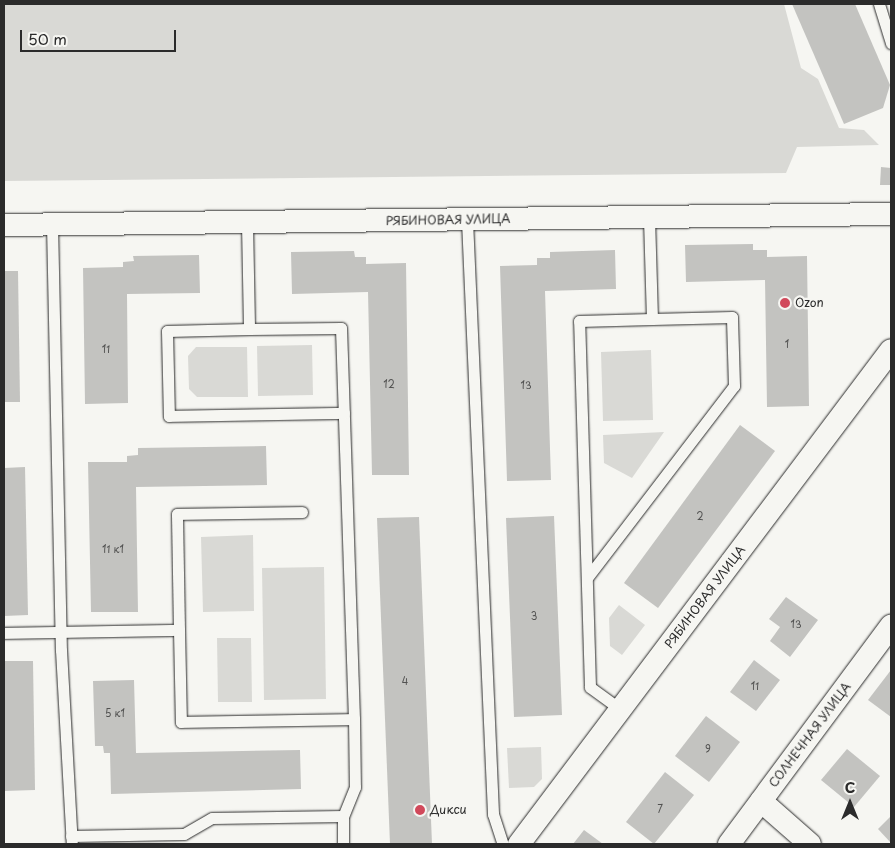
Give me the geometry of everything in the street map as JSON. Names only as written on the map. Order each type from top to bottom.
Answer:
[{"type":"street","name":"РЯБИНОВАЯ УЛИЦА","points":[[4,225],[891,214]]},
{"type":"street","name":"РЯБИНОВАЯ УЛИЦА","points":[[519,844],[891,350]]},
{"type":"street","name":"СОЛНЕЧНАЯ УЛИЦА","points":[[729,844],[891,626]]},
{"type":"street","points":[[761,801],[810,844]]},
{"type":"lane","points":[[879,4],[891,43]]},
{"type":"lane","points":[[649,218],[652,319]]},
{"type":"lane","points":[[466,220],[493,814],[503,844]]},
{"type":"lane","points":[[247,223],[249,330]]},
{"type":"lane","points":[[52,224],[60,632],[72,840],[184,839],[212,818],[342,816]]},
{"type":"lane","points":[[587,578],[734,386],[732,317],[579,321],[590,687],[620,709]]},
{"type":"lane","points":[[343,844],[342,816],[355,787],[354,719],[344,413],[341,328],[168,330],[169,416],[344,413]]},
{"type":"lane","points":[[302,512],[177,514],[181,722],[354,719]]},
{"type":"lane","points":[[4,633],[179,630]]},
{"type":"shaded area","points":[[4,4],[784,4],[801,68],[818,79],[839,128],[864,130],[879,145],[797,147],[786,173],[4,181]]},
{"type":"shaded area","points":[[312,345],[313,395],[258,396],[257,346]]},
{"type":"shaded area","points":[[196,347],[247,347],[248,397],[197,397],[189,389],[188,356]]},
{"type":"shaded area","points":[[651,350],[653,420],[603,421],[601,352]]},
{"type":"shaded area","points":[[664,432],[632,478],[604,463],[603,435]]},
{"type":"shaded area","points":[[253,535],[254,611],[203,612],[201,537]]},
{"type":"shaded area","points":[[324,567],[326,699],[264,700],[262,568]]},
{"type":"shaded area","points":[[619,605],[645,625],[622,655],[610,646],[609,618]]},
{"type":"shaded area","points":[[217,638],[251,638],[252,702],[218,702]]},
{"type":"shaded area","points":[[541,747],[542,779],[534,787],[509,788],[507,748]]},
{"type":"building","points":[[792,4],[855,4],[890,85],[883,108],[844,124]]},
{"type":"building","points":[[881,167],[891,168],[891,185],[880,185]]},
{"type":"building","points":[[753,244],[753,250],[767,250],[767,257],[807,256],[809,406],[767,407],[765,280],[686,282],[685,245]]},
{"type":"building","points":[[615,250],[616,289],[545,291],[551,480],[507,481],[500,266],[537,265],[537,258],[550,258],[550,252]]},
{"type":"building","points":[[354,251],[355,257],[366,257],[366,264],[406,263],[409,475],[372,475],[368,292],[292,294],[291,252]]},
{"type":"building","points":[[199,255],[200,293],[127,294],[128,403],[85,404],[83,268],[123,267],[123,262],[134,261],[133,256]]},
{"type":"building","points":[[4,271],[18,271],[20,402],[4,402]]},
{"type":"building","points":[[740,425],[775,451],[658,608],[624,583]]},
{"type":"building","points":[[266,446],[267,485],[136,487],[138,612],[91,612],[88,462],[127,462],[127,456],[138,455],[138,448]]},
{"type":"building","points":[[25,467],[28,615],[4,616],[4,468]]},
{"type":"building","points":[[554,516],[562,715],[514,717],[506,518]]},
{"type":"building","points":[[419,517],[432,844],[390,844],[377,518]]},
{"type":"building","points":[[786,597],[818,620],[790,657],[770,641],[780,627],[769,619]]},
{"type":"building","points":[[754,660],[780,680],[756,711],[730,692]]},
{"type":"building","points":[[4,661],[33,661],[35,790],[4,791]]},
{"type":"building","points":[[891,670],[891,717],[868,700]]},
{"type":"building","points":[[134,680],[136,753],[300,750],[301,789],[111,794],[110,753],[104,753],[103,746],[95,746],[93,681]]},
{"type":"building","points":[[706,716],[740,742],[709,782],[675,756]]},
{"type":"building","points":[[847,749],[880,776],[854,807],[821,780]]},
{"type":"building","points":[[665,772],[694,795],[654,844],[626,822]]},
{"type":"building","points":[[891,816],[891,843],[878,829]]},
{"type":"building","points":[[584,830],[603,844],[573,844]]},
{"type":"place","name":"Ozon","points":[[785,303]]},
{"type":"place","name":"Дикси","points":[[420,810]]}]
